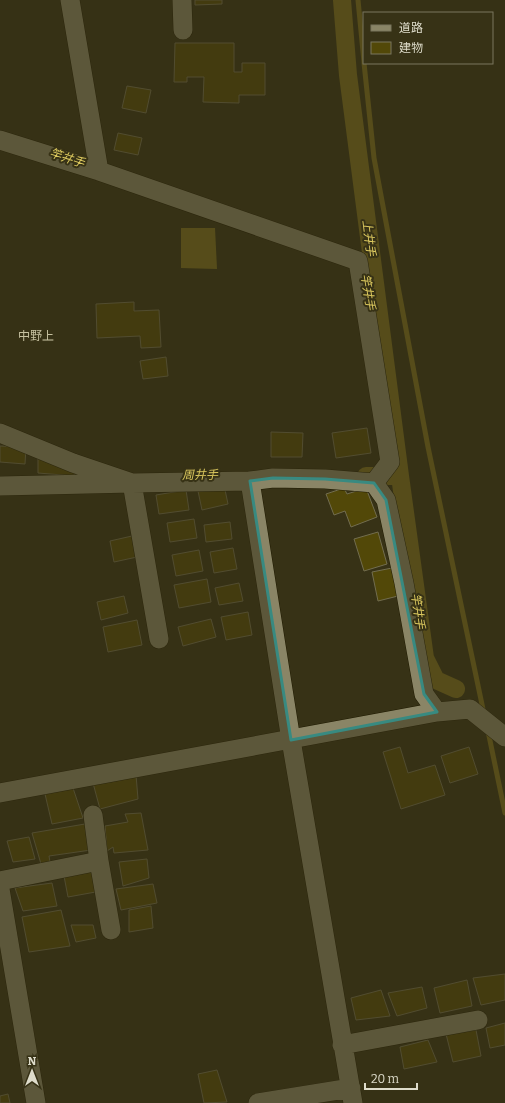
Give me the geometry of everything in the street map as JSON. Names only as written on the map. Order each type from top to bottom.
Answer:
[{"type":"street","points":[[70,0],[99,171]]},
{"type":"street","points":[[182,0],[183,30]]},
{"type":"street","points":[[0,140],[99,171],[358,261],[390,462],[374,483]]},
{"type":"street","points":[[0,433],[73,463],[132,484]]},
{"type":"street","points":[[0,486],[250,481],[288,478],[374,483]]},
{"type":"street","points":[[250,481],[291,740],[342,1045],[352,1096],[258,1103]]},
{"type":"street","points":[[374,483],[386,500],[404,583],[424,694],[437,712]]},
{"type":"street","points":[[132,484],[159,640]]},
{"type":"street","points":[[0,793],[437,712],[470,709],[505,737]]},
{"type":"street","points":[[93,816],[111,930]]},
{"type":"street","points":[[0,881],[99,861]]},
{"type":"street","points":[[0,889],[36,1103]]},
{"type":"street","points":[[342,1045],[478,1020]]},
{"type":"highlighted area","points":[[273,478],[325,479],[374,483],[386,500],[424,694],[437,712],[291,740],[250,481]]},
{"type":"shaded area","points":[[181,228],[215,228],[217,269],[181,268]]},
{"type":"building","points":[[195,0],[222,0],[222,4],[195,5]]},
{"type":"building","points":[[175,43],[234,43],[234,72],[242,72],[242,63],[265,63],[265,95],[239,95],[239,103],[203,102],[204,77],[187,77],[187,82],[174,82]]},
{"type":"building","points":[[127,86],[151,90],[146,113],[122,108]]},
{"type":"building","points":[[118,133],[142,138],[138,155],[114,150]]},
{"type":"building","points":[[134,302],[134,311],[159,310],[161,347],[141,348],[140,336],[97,338],[96,304]]},
{"type":"building","points":[[166,357],[168,376],[143,379],[140,361]]},
{"type":"building","points":[[367,428],[371,453],[336,458],[332,433]]},
{"type":"building","points":[[271,432],[303,433],[302,457],[271,457]]},
{"type":"building","points":[[0,446],[26,447],[25,464],[0,462]]},
{"type":"building","points":[[38,457],[76,469],[75,476],[38,473]]},
{"type":"building","points":[[224,485],[228,504],[202,510],[198,491]]},
{"type":"building","points":[[344,488],[347,494],[366,488],[377,517],[351,527],[345,511],[334,515],[326,494]]},
{"type":"building","points":[[186,490],[189,510],[159,514],[156,495]]},
{"type":"building","points":[[194,519],[197,538],[170,542],[167,523]]},
{"type":"building","points":[[230,522],[232,539],[206,542],[204,525]]},
{"type":"building","points":[[378,532],[387,564],[364,571],[354,539]]},
{"type":"building","points":[[132,536],[137,557],[114,562],[110,541]]},
{"type":"building","points":[[233,548],[237,569],[214,573],[210,552]]},
{"type":"building","points":[[199,550],[203,571],[176,576],[172,555]]},
{"type":"building","points":[[392,568],[398,596],[378,601],[372,572]]},
{"type":"building","points":[[207,579],[211,602],[179,608],[174,585]]},
{"type":"building","points":[[239,583],[243,601],[219,605],[215,588]]},
{"type":"building","points":[[124,596],[128,613],[101,620],[97,602]]},
{"type":"building","points":[[248,612],[252,635],[226,640],[221,617]]},
{"type":"building","points":[[211,619],[216,637],[183,646],[178,627]]},
{"type":"building","points":[[137,620],[142,645],[108,652],[103,627]]},
{"type":"building","points":[[400,747],[408,773],[435,765],[445,795],[401,809],[383,752]]},
{"type":"building","points":[[469,747],[478,774],[450,783],[441,756]]},
{"type":"building","points":[[136,775],[138,799],[100,809],[93,783]]},
{"type":"building","points":[[73,788],[83,818],[52,824],[45,794]]},
{"type":"building","points":[[141,813],[148,850],[114,853],[113,847],[107,851],[105,826],[128,822],[125,814]]},
{"type":"building","points":[[85,824],[91,850],[49,856],[50,862],[41,864],[32,833]]},
{"type":"building","points":[[29,837],[35,859],[13,862],[7,841]]},
{"type":"building","points":[[147,859],[149,878],[123,886],[119,862]]},
{"type":"building","points":[[97,871],[101,891],[68,897],[64,876]]},
{"type":"building","points":[[52,883],[57,906],[23,911],[15,888]]},
{"type":"building","points":[[153,884],[157,903],[121,910],[116,889]]},
{"type":"building","points":[[151,906],[153,928],[129,932],[129,910]]},
{"type":"building","points":[[61,910],[70,946],[29,952],[22,917]]},
{"type":"building","points":[[71,925],[93,925],[96,938],[76,942]]},
{"type":"building","points":[[505,974],[505,1000],[481,1005],[473,978]]},
{"type":"building","points":[[467,980],[472,1006],[440,1013],[434,988]]},
{"type":"building","points":[[422,987],[427,1008],[397,1016],[388,993]]},
{"type":"building","points":[[381,990],[390,1016],[356,1020],[351,998]]},
{"type":"building","points":[[505,1023],[505,1045],[490,1048],[486,1028]]},
{"type":"building","points":[[476,1030],[481,1056],[453,1062],[446,1034]]},
{"type":"building","points":[[428,1040],[437,1062],[404,1069],[400,1047]]},
{"type":"building","points":[[217,1070],[227,1102],[204,1103],[198,1074]]},
{"type":"building","points":[[8,1094],[10,1103],[0,1103],[0,1096]]},
{"type":"waterway","name":"上井手","points":[[342,0],[348,75],[400,476],[366,476]]},
{"type":"waterway","points":[[358,0],[363,52]]},
{"type":"waterway","points":[[364,64],[374,158],[428,447],[484,714]]},
{"type":"waterway","name":"竿井手","points":[[395,466],[397,475],[400,476],[425,658],[436,680],[456,689]]},
{"type":"waterway","points":[[488,731],[505,813]]},
{"type":"district","name":"中野上","points":[[36,336]]},
{"type":"water label","name":"周井手","points":[[200,475]]}]
